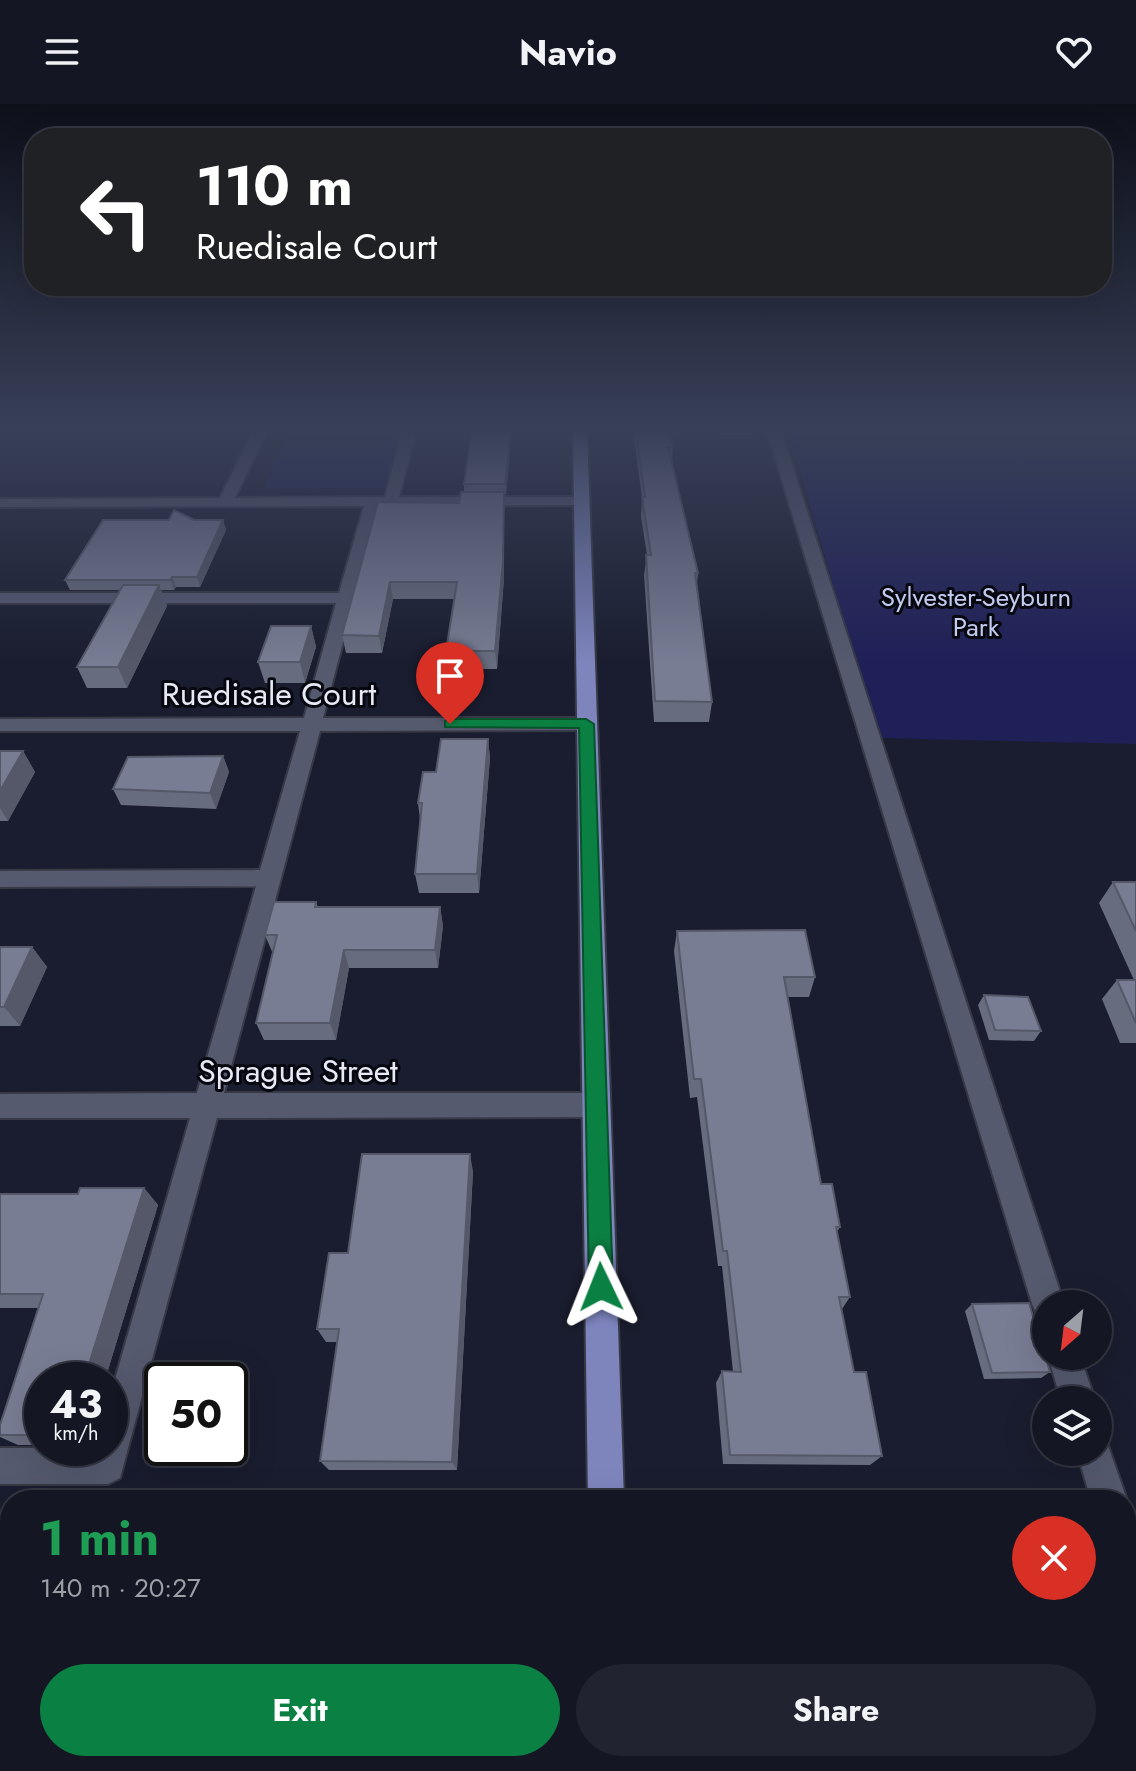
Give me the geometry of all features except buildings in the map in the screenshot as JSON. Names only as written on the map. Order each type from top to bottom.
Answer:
[{"type":"main road","points":[[580,509],[606,1490]]},
{"type":"street","points":[[0,1466],[108,1466],[309,724],[345,598],[379,509]]},
{"type":"street","points":[[798,509],[1044,1290]]},
{"type":"street","points":[[0,598],[345,598]]},
{"type":"street","name":"Ruedisale Court","points":[[0,725],[586,724]]},
{"type":"street","points":[[0,879],[268,878]]},
{"type":"street","name":"Sprague Street","points":[[0,1106],[596,1105]]},
{"type":"street","points":[[1098,1466],[1106,1490]]},
{"type":"green space","name":"Sylvester-Seyburn Park","points":[[811,509],[1136,509],[1136,744],[877,738]]},
{"type":"route","points":[[450,724],[586,724],[601,1287]]}]
